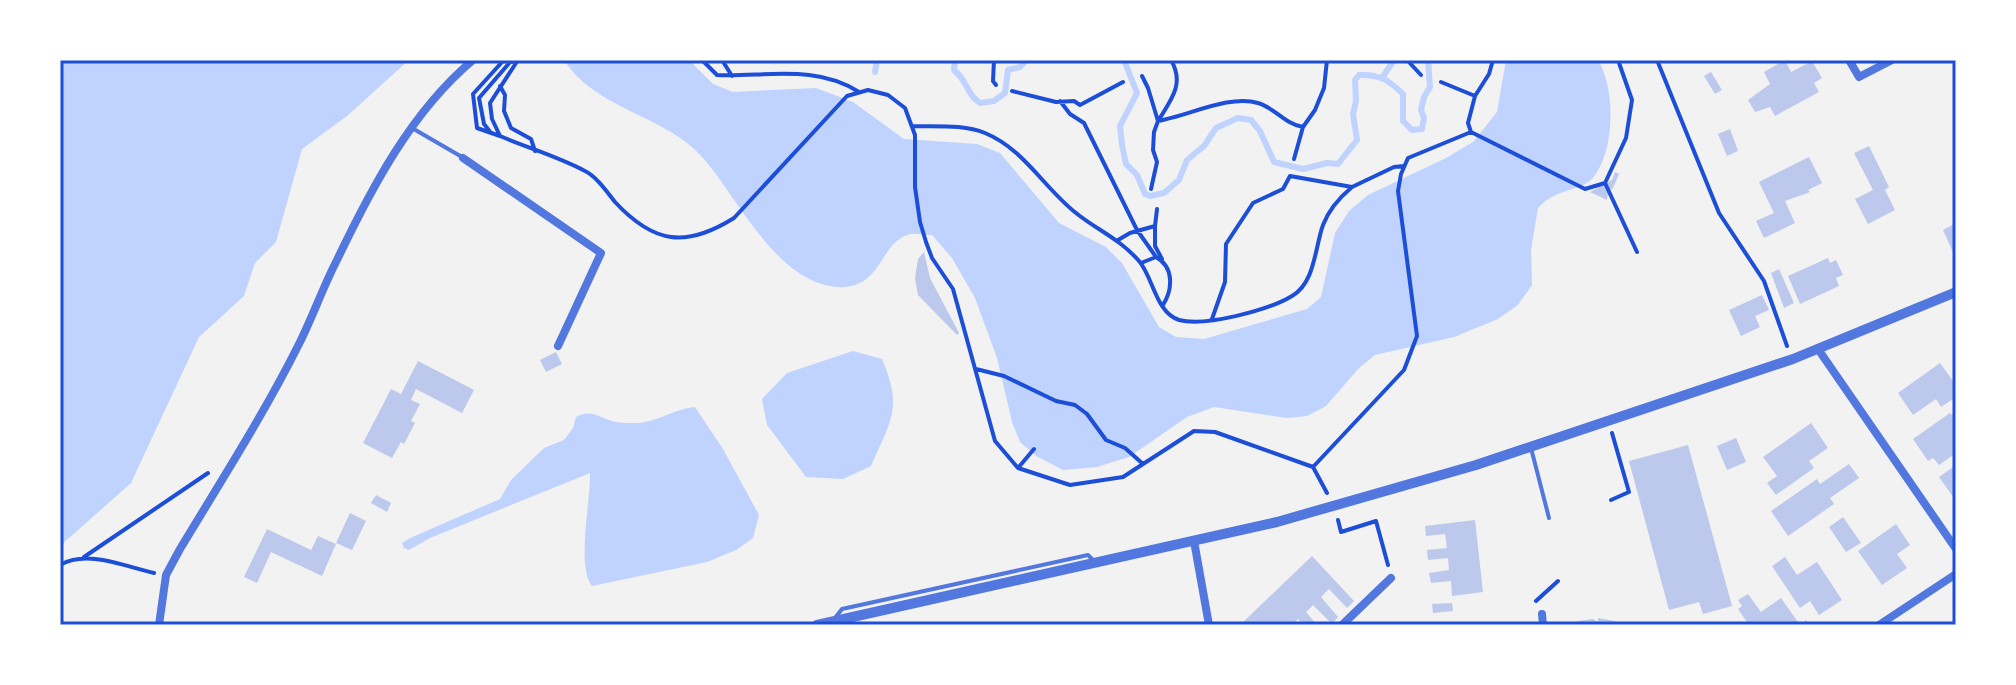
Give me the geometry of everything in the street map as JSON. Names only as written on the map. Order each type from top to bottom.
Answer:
[{"type":"street","points":[[159,625],[166,575],[273,396],[347,241],[393,156],[435,97],[473,60]]},
{"type":"street","points":[[1849,60],[1859,77],[1892,60]]},
{"type":"street","points":[[463,158],[601,253],[558,346]]},
{"type":"street","points":[[817,625],[1194,541],[1334,506],[1531,448],[1793,359],[1956,292]]},
{"type":"street","points":[[1818,349],[1956,549]]},
{"type":"street","points":[[1194,541],[1209,625]]},
{"type":"street","points":[[1879,625],[1956,574]]},
{"type":"street","points":[[1342,625],[1391,578]]},
{"type":"street","points":[[1542,614],[1543,625]]},
{"type":"lane","points":[[412,128],[463,158]]},
{"type":"lane","points":[[1531,448],[1549,518]]},
{"type":"path","points":[[702,60],[717,75],[806,73],[826,77],[859,92]]},
{"type":"path","points":[[722,60],[732,76]]},
{"type":"path","points":[[994,60],[993,81],[996,85]]},
{"type":"path","points":[[1151,189],[1157,162],[1153,150],[1154,132],[1177,88],[1177,70],[1171,60]]},
{"type":"path","points":[[1294,159],[1303,127],[1315,110],[1324,88],[1327,60]]},
{"type":"path","points":[[1407,60],[1421,75]]},
{"type":"path","points":[[1493,60],[1489,74],[1475,96],[1468,123],[1471,132],[1585,189],[1605,183],[1626,138],[1632,100],[1618,60]]},
{"type":"path","points":[[1657,60],[1719,213],[1764,281],[1793,359]]},
{"type":"path","points":[[515,61],[503,61],[473,94],[477,128],[588,172],[630,218],[662,237],[691,239],[711,232],[734,218],[847,96],[868,90],[888,95],[905,108],[915,135],[915,187],[920,222],[932,258],[953,289],[995,441],[1018,468],[1070,485],[1123,477],[1194,431],[1215,432],[1313,467],[1404,370],[1413,351],[1417,336],[1398,191],[1408,158],[1471,132]]},
{"type":"path","points":[[500,136],[492,119],[490,103],[515,61]]},
{"type":"path","points":[[1142,76],[1158,121]]},
{"type":"path","points":[[1012,91],[1074,101],[1080,105],[1123,82]]},
{"type":"path","points":[[1441,82],[1475,96]]},
{"type":"path","points":[[500,86],[505,95],[504,111],[511,128],[531,139],[535,151]]},
{"type":"path","points":[[1158,121],[1185,116],[1219,104],[1250,100],[1265,105],[1294,126],[1303,127]]},
{"type":"path","points":[[1060,101],[1070,114],[1084,123],[1137,230],[1156,257],[1163,261]]},
{"type":"path","points":[[912,126],[983,132],[1002,142],[1020,156],[1074,212],[1118,240],[1141,263],[1163,305],[1179,320],[1238,315],[1294,295],[1307,278],[1329,211],[1337,200],[1352,187],[1394,167],[1405,166]]},
{"type":"path","points":[[1212,319],[1225,282],[1226,244],[1253,203],[1283,189],[1290,176],[1352,187]]},
{"type":"path","points":[[1605,183],[1637,252]]},
{"type":"path","points":[[1157,209],[1155,246],[1170,279],[1169,295],[1163,305]]},
{"type":"path","points":[[1118,240],[1137,230],[1155,226]]},
{"type":"path","points":[[1141,263],[1156,257]]},
{"type":"path","points":[[975,369],[1004,376],[1056,401],[1075,405],[1087,414],[1106,440],[1125,448],[1143,464]]},
{"type":"path","points":[[1609,422],[1629,492],[1611,500]]},
{"type":"path","points":[[1018,468],[1034,449]]},
{"type":"path","points":[[84,557],[213,469]]},
{"type":"path","points":[[1376,521],[1391,578]]},
{"type":"path","points":[[60,565],[70,559],[84,557],[166,575]]},
{"type":"path","points":[[1542,614],[1537,600],[1558,581]]},
{"type":"water","points":[[60,60],[409,60],[347,116],[302,149],[276,242],[255,263],[244,296],[199,337],[131,483],[60,546]]},
{"type":"water","points":[[564,60],[689,60],[713,84],[733,92],[816,88],[853,102],[904,139],[977,144],[1000,153],[1059,223],[1106,247],[1122,263],[1159,327],[1176,337],[1204,339],[1307,309],[1321,297],[1335,233],[1349,211],[1368,195],[1473,142],[1497,112],[1506,60],[1598,60],[1608,87],[1609,138],[1600,168],[1592,179],[1550,198],[1538,208],[1531,250],[1532,285],[1518,305],[1498,319],[1454,337],[1375,355],[1359,368],[1326,406],[1307,416],[1287,418],[1214,407],[1187,417],[1129,457],[1097,467],[1063,470],[1036,456],[1020,442],[1012,422],[997,358],[975,298],[952,258],[932,235],[910,234],[898,240],[871,274],[852,286],[837,287],[815,282],[777,255],[717,175],[688,143],[594,90]]},
{"type":"water","points":[[853,351],[882,359],[892,390],[889,425],[871,466],[843,479],[806,477],[767,425],[762,399],[787,373]]},
{"type":"water","points":[[695,407],[723,449],[759,515],[753,538],[736,550],[707,562],[592,586],[585,564],[590,473],[430,538],[409,550],[404,548],[402,543],[410,538],[500,499],[511,480],[544,448],[564,440],[573,428],[576,417],[590,414],[617,422],[640,423]]},
{"type":"building","points":[[1785,60],[1791,72],[1812,61],[1822,78],[1814,83],[1819,92],[1775,116],[1770,107],[1755,112],[1748,100],[1770,84],[1764,72]]},
{"type":"building","points":[[1711,72],[1722,90],[1715,94],[1704,76]]},
{"type":"building","points":[[1730,129],[1738,151],[1727,156],[1718,134]]},
{"type":"building","points":[[1869,146],[1889,187],[1885,190],[1895,210],[1868,224],[1855,199],[1873,190],[1854,153]]},
{"type":"building","points":[[1809,157],[1822,183],[1808,190],[1810,192],[1785,201],[1795,223],[1764,238],[1756,221],[1774,213],[1759,182]]},
{"type":"building","points":[[1615,172],[1619,174],[1608,192],[1607,200],[1590,192],[1612,180]]},
{"type":"building","points":[[1956,223],[1956,248],[1952,250],[1943,230]]},
{"type":"building","points":[[924,252],[930,278],[959,333],[957,335],[918,295],[915,278],[918,259]]},
{"type":"building","points":[[1828,258],[1830,263],[1836,260],[1843,275],[1836,278],[1839,286],[1800,304],[1788,276]]},
{"type":"building","points":[[1779,269],[1794,303],[1784,308],[1771,273]]},
{"type":"building","points":[[1762,295],[1769,310],[1755,316],[1760,327],[1741,336],[1729,310]]},
{"type":"building","points":[[556,352],[562,364],[546,372],[540,360]]},
{"type":"building","points":[[418,361],[474,390],[462,413],[416,389],[411,400],[420,404],[411,421],[415,423],[392,458],[363,443],[391,389],[401,394]]},
{"type":"building","points":[[1940,363],[1956,385],[1953,387],[1956,397],[1941,407],[1936,399],[1913,415],[1898,393]]},
{"type":"building","points":[[1956,412],[1956,453],[1939,465],[1933,458],[1928,461],[1913,439]]},
{"type":"building","points":[[1811,423],[1828,448],[1809,461],[1814,468],[1776,495],[1767,483],[1777,476],[1763,457]]},
{"type":"building","points":[[1736,438],[1746,462],[1727,470],[1717,446]]},
{"type":"building","points":[[1688,445],[1732,606],[1703,614],[1699,602],[1669,610],[1629,461]]},
{"type":"building","points":[[1849,464],[1859,478],[1830,498],[1834,504],[1788,536],[1771,511],[1817,479],[1820,484]]},
{"type":"building","points":[[1956,465],[1956,501],[1939,477]]},
{"type":"building","points":[[376,495],[391,503],[387,512],[371,503]]},
{"type":"building","points":[[350,513],[366,521],[352,550],[336,543]]},
{"type":"building","points":[[1843,517],[1861,543],[1846,552],[1829,527]]},
{"type":"building","points":[[1475,520],[1483,592],[1452,596],[1451,581],[1431,583],[1429,573],[1449,570],[1448,558],[1428,560],[1427,550],[1447,548],[1445,534],[1426,536],[1425,526]]},
{"type":"building","points":[[1896,524],[1910,545],[1897,554],[1907,568],[1882,585],[1858,551]]},
{"type":"building","points":[[267,529],[311,550],[318,536],[336,544],[322,576],[271,552],[257,583],[244,577]]},
{"type":"building","points":[[1312,556],[1354,601],[1347,608],[1329,589],[1321,597],[1338,617],[1332,624],[1313,605],[1306,612],[1317,625],[1304,625],[1298,619],[1292,625],[1240,625]]},
{"type":"building","points":[[1785,557],[1797,575],[1817,562],[1842,600],[1819,615],[1810,601],[1800,608],[1772,566]]},
{"type":"building","points":[[1748,594],[1761,612],[1781,598],[1800,625],[1749,625],[1738,609],[1742,606],[1738,600]]},
{"type":"building","points":[[1452,603],[1453,611],[1433,613],[1432,604]]},
{"type":"building","points":[[1598,618],[1615,621],[1615,625],[1577,625],[1577,621],[1593,619],[1598,622]]},
{"type":"waterway","points":[[875,72],[877,60]]},
{"type":"waterway","points":[[955,60],[954,70],[980,103],[994,101],[1005,93],[1008,70],[1020,67],[1026,60]]},
{"type":"waterway","points":[[1124,60],[1137,93],[1120,126],[1122,145],[1126,164],[1137,175],[1145,194],[1150,196],[1164,193],[1179,180],[1187,160],[1204,146],[1216,128],[1238,118],[1251,120],[1260,131],[1274,162],[1303,169],[1327,163],[1338,164],[1357,140],[1353,114],[1355,80],[1359,75],[1378,77],[1398,89],[1403,94],[1403,121],[1412,130],[1422,129],[1424,118],[1421,110],[1430,87],[1428,60]]},
{"type":"waterway","points":[[1382,78],[1394,60]]}]
